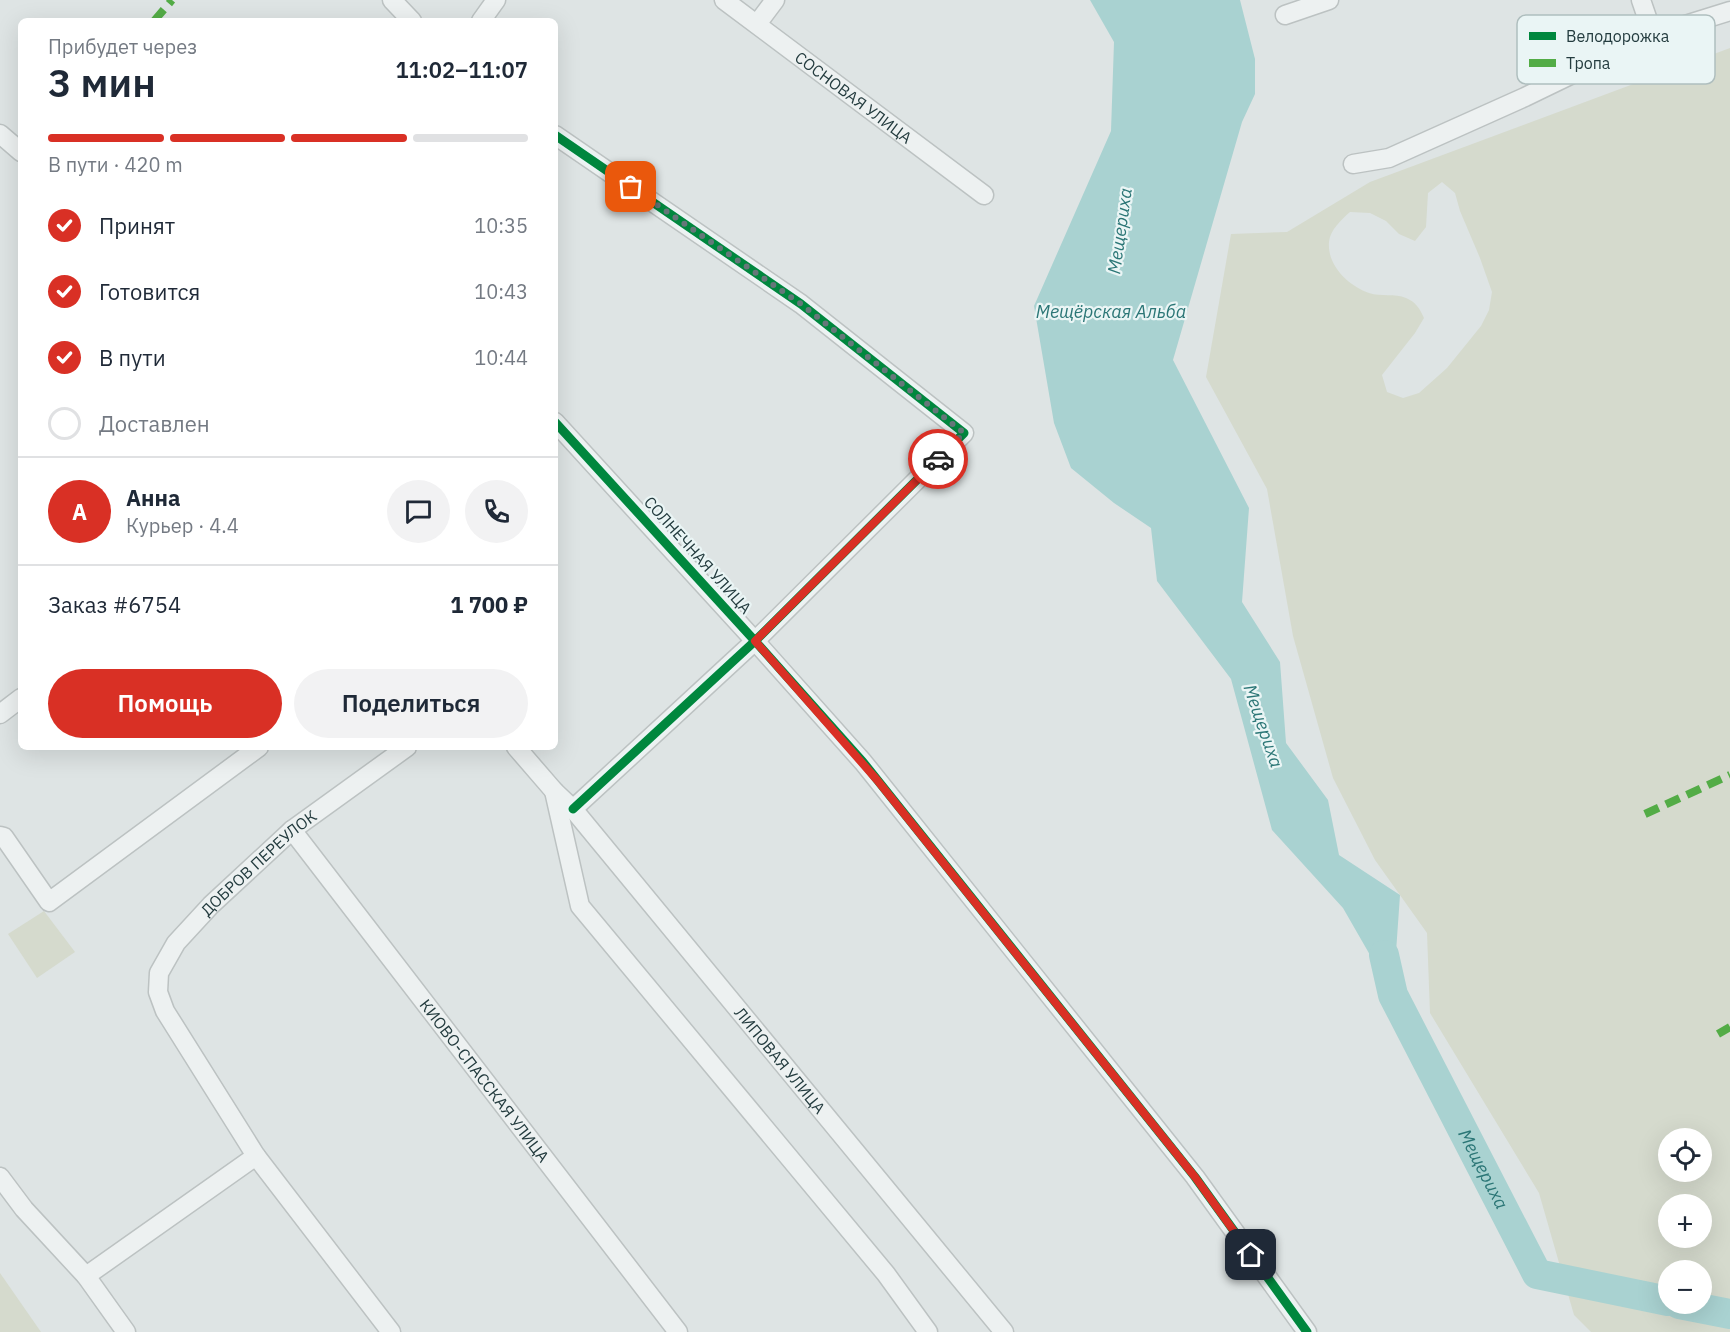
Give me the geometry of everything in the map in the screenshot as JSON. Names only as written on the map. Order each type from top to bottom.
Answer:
[{"type":"street","points":[[392,0],[409,18]]},
{"type":"street","points":[[482,18],[496,0]]},
{"type":"street","name":"СОСНОВАЯ УЛИЦА","points":[[724,0],[984,195]]},
{"type":"street","points":[[752,21],[760,0]]},
{"type":"street","points":[[752,21],[775,0]]},
{"type":"street","points":[[1285,15],[1329,0]]},
{"type":"street","points":[[1641,0],[1646,15]]},
{"type":"street","points":[[1715,16],[1730,11]]},
{"type":"street","points":[[1353,164],[1389,158],[1552,84]]},
{"type":"street","points":[[0,134],[18,149]]},
{"type":"street","points":[[558,137],[801,304],[964,433],[755,641],[573,808]]},
{"type":"street","name":"СОЛНЕЧНАЯ УЛИЦА","points":[[558,425],[863,762],[1188,1168],[1307,1332]]},
{"type":"street","points":[[0,714],[18,701]]},
{"type":"street","points":[[0,836],[4,837],[49,902],[255,750]]},
{"type":"street","name":"ДОБРОВ ПЕРЕУЛОК","points":[[391,1332],[256,1156],[165,1011],[158,992],[159,973],[176,943],[211,905],[292,830],[403,750]]},
{"type":"street","name":"ЛИПОВАЯ УЛИЦА","points":[[519,750],[554,791],[573,808],[1004,1332]]},
{"type":"street","points":[[554,791],[580,906],[886,1274],[928,1332]]},
{"type":"street","name":"КИОВО-СПАССКАЯ УЛИЦА","points":[[292,830],[678,1332]]},
{"type":"street","points":[[86,1276],[256,1156]]},
{"type":"street","points":[[0,1177],[24,1209],[86,1276],[126,1332]]},
{"type":"shaded area","points":[[1730,48],[1730,1332],[1591,1332],[1574,1315],[1539,1193],[1430,1013],[1427,933],[1375,860],[1333,778],[1293,636],[1267,489],[1206,377],[1231,234],[1287,232],[1370,182],[1633,84],[1715,84],[1715,54]],"holes":[[[1442,182],[1455,193],[1492,292],[1489,310],[1481,326],[1447,368],[1419,393],[1403,398],[1387,392],[1382,375],[1424,318],[1415,304],[1406,298],[1369,293],[1347,280],[1332,259],[1329,251],[1330,238],[1340,221],[1350,212],[1370,213],[1386,221],[1399,234],[1415,241],[1426,227],[1428,193]]]},
{"type":"shaded area","points":[[44,911],[75,952],[37,978],[8,934]]},
{"type":"shaded area","points":[[0,1273],[41,1332],[0,1332]]},
{"type":"water","name":"Мещёрская Альба","points":[[1090,0],[1240,0],[1255,59],[1255,94],[1242,122],[1173,360],[1249,508],[1242,602],[1280,662],[1286,743],[1328,800],[1339,855],[1400,895],[1393,995],[1343,908],[1272,830],[1231,679],[1157,581],[1151,528],[1114,503],[1071,468],[1054,423],[1034,306],[1111,131],[1114,42]]},
{"type":"waterway","name":"Мещериха","points":[[1384,955],[1393,995],[1537,1274],[1658,1299]]},
{"type":"waterway","name":"Мещериха","points":[[1712,1310],[1730,1314]]},
{"type":"marked path","points":[[157,18],[172,0]]},
{"type":"marked path","points":[[1645,814],[1730,775]]},
{"type":"marked path","points":[[1718,1034],[1730,1027]]},
{"type":"cycle path","points":[[558,137],[801,304],[964,433],[755,641],[573,809]]},
{"type":"cycle path","points":[[558,425],[863,762],[1195,1177],[1307,1332]]},
{"type":"way so far","points":[[631,187],[801,304],[964,433],[938,459]]},
{"type":"route","points":[[938,459],[755,641],[863,762],[1195,1177],[1251,1255]]}]
